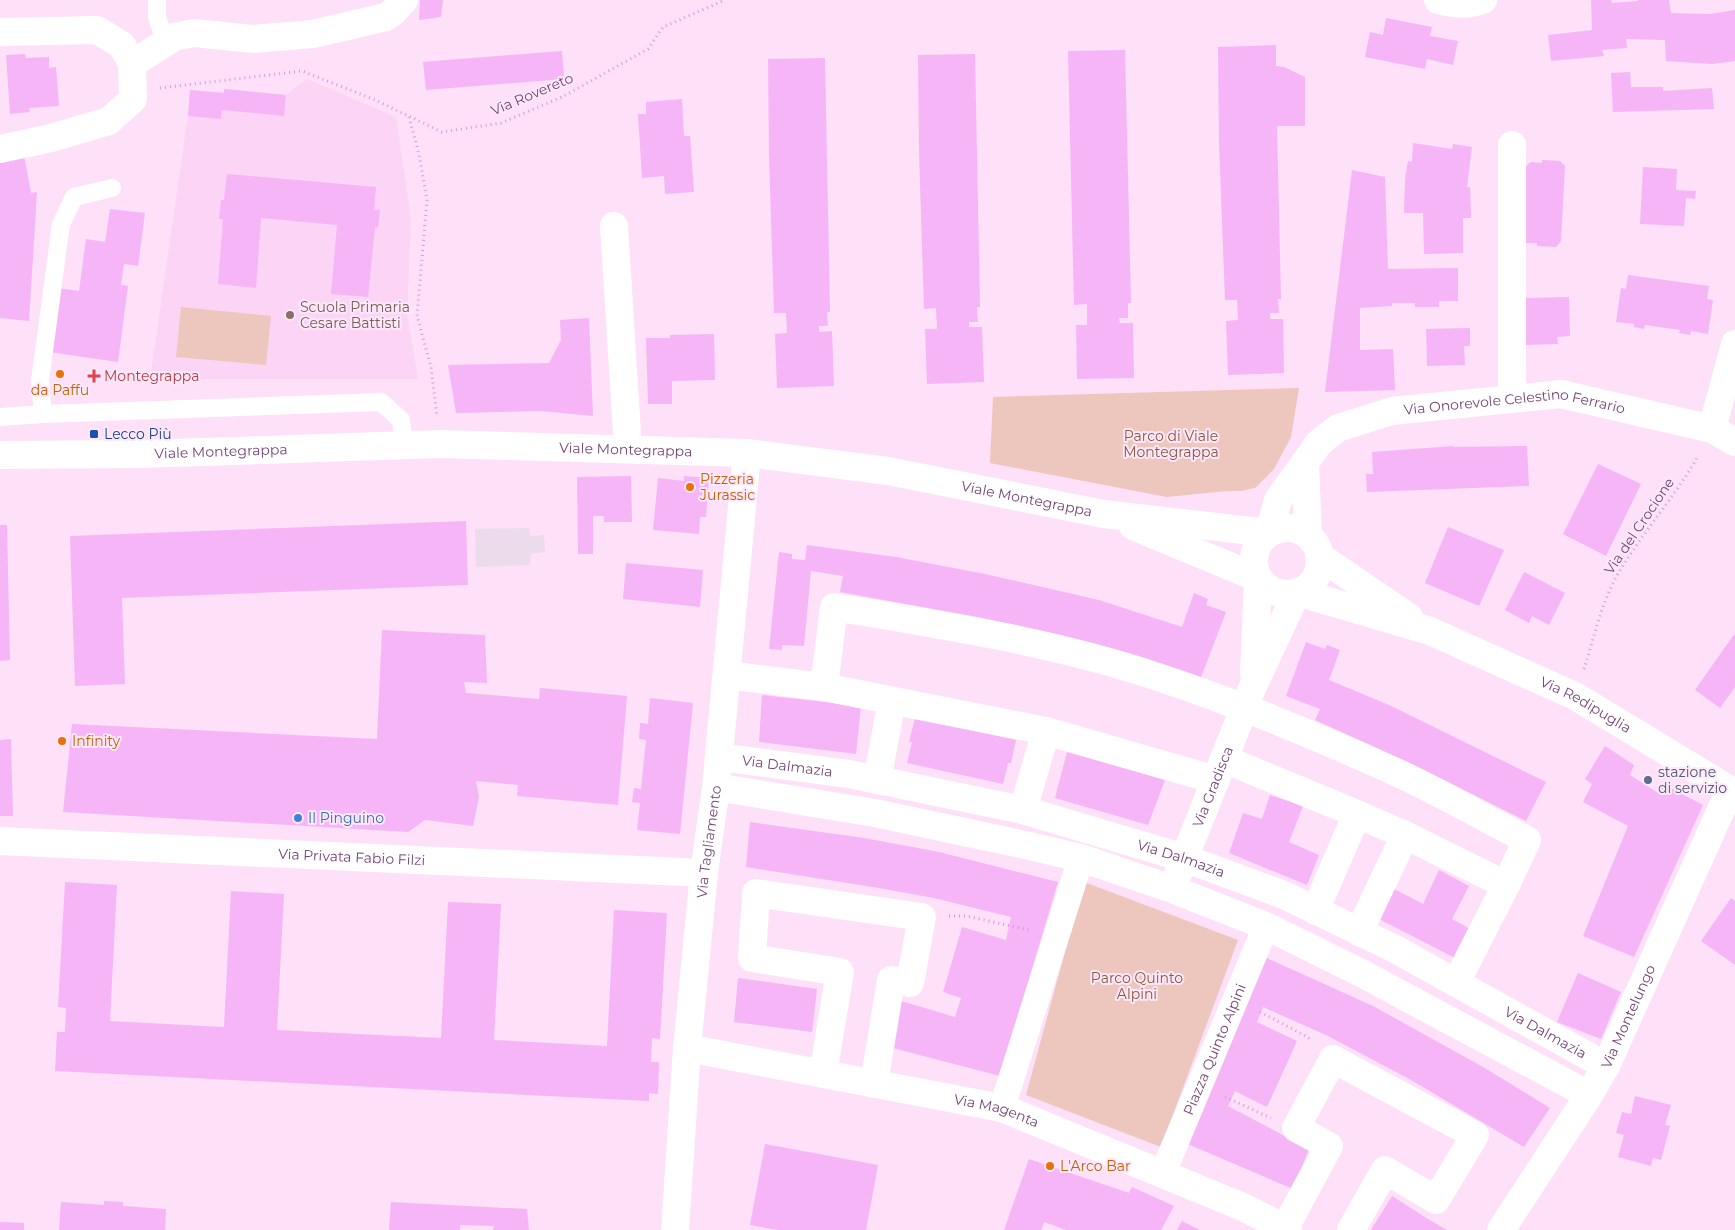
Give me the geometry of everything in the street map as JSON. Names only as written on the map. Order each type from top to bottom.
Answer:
[{"type":"street","points":[[132,64],[174,37],[194,33],[253,39],[313,34],[386,17],[404,0]]},
{"type":"street","points":[[1438,0],[1455,4],[1474,3],[1482,0]]},
{"type":"street","points":[[0,32],[97,30],[122,45],[132,64],[133,99],[109,122],[51,138],[0,148]]},
{"type":"street","points":[[1512,145],[1512,399]]},
{"type":"street","points":[[614,226],[628,449]]},
{"type":"street","points":[[1724,435],[1735,344]]},
{"type":"street","name":"Via Onorevole Celestino Ferrario","points":[[1269,533],[1278,500],[1319,443],[1338,428],[1392,411],[1561,394],[1724,435]]},
{"type":"street","name":"Viale Montegrappa","points":[[0,454],[142,454],[440,444],[747,453],[888,471],[1104,514],[1269,533],[1282,528],[1296,529],[1313,546]]},
{"type":"street","name":"Via Tagliamento","points":[[675,1230],[687,1048],[704,873],[719,758],[747,453]]},
{"type":"street","name":"Viale Montegrappa","points":[[0,472],[68,467],[142,454]]},
{"type":"street","points":[[1297,592],[1307,587],[1315,578],[1319,568],[1313,546],[1306,463]]},
{"type":"street","name":"Viale Montegrappa","points":[[1104,514],[1258,578],[1265,586],[1275,592],[1286,594],[1297,592]]},
{"type":"street","points":[[1258,578],[1254,566],[1254,553],[1260,542],[1269,533]]},
{"type":"street","name":"Via Redipuglia","points":[[1313,546],[1430,631]]},
{"type":"street","name":"Via Gradisca","points":[[1249,697],[1258,578]]},
{"type":"street","name":"Via Redipuglia","points":[[1297,592],[1430,631],[1575,696],[1733,791]]},
{"type":"street","name":"Via Gradisca","points":[[1172,889],[1249,697],[1297,592]]},
{"type":"street","points":[[824,687],[834,607],[988,633],[1061,650],[1157,677],[1249,697],[1527,840],[1456,983]]},
{"type":"street","points":[[727,675],[824,687],[892,700],[1046,731],[1220,770],[1357,814],[1405,835],[1506,885]]},
{"type":"street","points":[[877,780],[892,700]]},
{"type":"street","points":[[1023,810],[1046,731]]},
{"type":"street","name":"Via Dalmazia","points":[[719,758],[849,774],[1023,810],[1184,858],[1284,896],[1359,932],[1606,1066]]},
{"type":"street","points":[[716,787],[875,814],[1081,858],[1172,889],[1266,926],[1364,974],[1589,1095]]},
{"type":"street","name":"Via Montelungo","points":[[1501,1230],[1606,1066],[1733,791]]},
{"type":"street","points":[[1315,911],[1357,814]]},
{"type":"street","points":[[1359,932],[1405,835]]},
{"type":"street","name":"Via Privata Fabio Filzi","points":[[0,841],[704,873]]},
{"type":"street","points":[[1002,1108],[1081,858]]},
{"type":"street","points":[[823,1074],[840,972],[752,958],[756,893],[922,917],[910,983],[891,980],[874,1084]]},
{"type":"street","name":"Piazza Quinto Alpini","points":[[1162,1173],[1266,926]]},
{"type":"street","name":"Via Magenta","points":[[687,1048],[1002,1108],[1243,1207],[1286,1229]]},
{"type":"street","points":[[1286,1229],[1329,1146],[1296,1128],[1333,1058],[1475,1135],[1436,1200],[1385,1170],[1351,1230]]},
{"type":"lane","points":[[156,0],[158,17],[166,43]]},
{"type":"lane","points":[[43,414],[40,381],[61,224],[74,197],[112,188]]},
{"type":"lane","points":[[0,417],[381,402],[401,420],[404,445]]},
{"type":"path","name":"Via Rovereto","points":[[187,86],[302,71],[373,99],[442,132],[501,123],[564,96],[648,49],[663,28],[725,0]]},
{"type":"path","points":[[409,116],[419,154],[427,200],[417,316],[431,367],[437,410]]},
{"type":"path","name":"Via del Crocione","points":[[1575,696],[1607,599],[1618,573],[1687,476],[1724,435]]},
{"type":"path","points":[[922,917],[966,916],[1056,936]]},
{"type":"path","points":[[1235,1000],[1306,1036],[1333,1058]]},
{"type":"path","points":[[1199,1086],[1296,1128]]},
{"type":"shaded area","name":"Scuola Primaria Cesare Battisti","points":[[307,79],[396,117],[411,219],[407,314],[418,379],[150,379],[188,116],[190,90],[224,93],[224,89],[286,95]]},
{"type":"shaded area","points":[[529,528],[530,536],[544,535],[545,552],[531,554],[530,565],[476,567],[475,529]]},
{"type":"green space","points":[[181,307],[271,316],[266,365],[176,357]]},
{"type":"green space","name":"Parco di Viale Montegrappa","points":[[1299,388],[1291,437],[1274,469],[1255,488],[1241,491],[1167,497],[990,463],[993,397]]},
{"type":"green space","name":"Parco Quinto Alpini","points":[[1084,882],[1238,940],[1161,1147],[1026,1095]]},
{"type":"building","points":[[420,0],[443,0],[441,17],[419,20]]},
{"type":"building","points":[[1591,0],[1611,0],[1612,3],[1638,0],[1669,0],[1671,13],[1710,14],[1735,10],[1735,61],[1712,64],[1666,61],[1665,40],[1626,39],[1627,48],[1602,50],[1604,56],[1551,61],[1548,35],[1592,30]]},
{"type":"building","points":[[1386,18],[1432,27],[1430,36],[1458,41],[1453,65],[1427,59],[1425,69],[1365,57],[1370,32],[1383,35]]},
{"type":"building","points":[[1276,45],[1276,66],[1284,67],[1305,77],[1305,126],[1277,126],[1281,299],[1278,299],[1279,313],[1270,313],[1270,319],[1283,319],[1284,373],[1228,375],[1226,321],[1238,320],[1237,300],[1225,300],[1219,144],[1218,47]]},
{"type":"building","points":[[1125,50],[1131,303],[1128,303],[1128,318],[1119,318],[1120,323],[1133,323],[1134,378],[1077,379],[1076,325],[1087,325],[1087,304],[1074,305],[1068,51]]},
{"type":"building","points":[[562,51],[564,79],[426,90],[423,62]]},
{"type":"building","points":[[25,54],[26,58],[49,57],[49,68],[56,67],[59,106],[29,108],[30,112],[10,114],[6,55]]},
{"type":"building","points":[[975,54],[980,307],[977,307],[978,322],[969,322],[969,327],[982,327],[984,382],[927,384],[925,329],[937,329],[936,308],[924,309],[918,55]]},
{"type":"building","points":[[825,58],[830,312],[827,312],[828,326],[819,326],[819,332],[832,331],[834,386],[777,388],[775,334],[787,333],[786,313],[774,313],[768,59]]},
{"type":"building","points":[[1630,72],[1631,87],[1663,87],[1663,91],[1712,88],[1714,109],[1613,112],[1611,73]]},
{"type":"building","points":[[224,89],[286,95],[284,116],[222,110],[221,119],[188,116],[190,90],[224,93]]},
{"type":"building","points":[[682,99],[684,136],[690,136],[694,192],[665,194],[664,176],[642,178],[638,114],[646,114],[646,102]]},
{"type":"building","points":[[1413,143],[1452,149],[1453,144],[1472,147],[1467,187],[1470,187],[1471,218],[1463,218],[1463,253],[1424,254],[1423,213],[1404,213],[1405,179],[1408,161],[1412,162]]},
{"type":"building","points":[[24,155],[31,193],[37,192],[29,321],[0,318],[0,160]]},
{"type":"building","points":[[1542,160],[1560,161],[1565,166],[1561,241],[1556,247],[1537,246],[1537,243],[1526,243],[1519,234],[1523,169],[1531,162],[1542,163]]},
{"type":"building","points":[[1643,167],[1677,169],[1676,190],[1696,191],[1695,199],[1686,198],[1684,226],[1640,224]]},
{"type":"building","points":[[1352,170],[1385,177],[1388,269],[1458,268],[1458,301],[1439,301],[1439,307],[1415,307],[1415,303],[1392,303],[1392,306],[1360,308],[1360,350],[1393,349],[1395,390],[1325,392]]},
{"type":"building","points":[[227,174],[376,187],[374,210],[380,210],[378,227],[375,227],[368,297],[331,294],[337,225],[261,218],[256,288],[218,284],[223,219],[219,219],[221,200],[224,200]]},
{"type":"building","points":[[110,209],[145,213],[138,266],[124,264],[121,285],[128,286],[118,362],[49,352],[57,288],[79,291],[86,239],[105,242]]},
{"type":"building","points":[[1628,275],[1709,286],[1707,299],[1713,300],[1708,334],[1691,331],[1690,335],[1679,333],[1680,330],[1645,325],[1644,329],[1634,327],[1634,324],[1616,322],[1621,288],[1626,289]]},
{"type":"building","points":[[1569,297],[1570,336],[1557,337],[1558,344],[1524,345],[1522,298]]},
{"type":"building","points":[[589,318],[593,416],[541,411],[456,413],[448,365],[549,363],[561,340],[560,320]]},
{"type":"building","points":[[1470,328],[1470,346],[1464,346],[1465,365],[1427,366],[1426,329]]},
{"type":"building","points":[[714,334],[715,380],[672,381],[672,404],[648,404],[646,338],[670,338],[670,335]]},
{"type":"building","points":[[1453,446],[1527,446],[1529,486],[1367,492],[1366,474],[1373,474],[1372,452]]},
{"type":"building","points":[[1598,464],[1641,484],[1606,556],[1563,534]]},
{"type":"building","points":[[631,476],[632,522],[604,522],[604,516],[593,516],[593,554],[578,554],[577,477]]},
{"type":"building","points":[[684,476],[709,478],[706,517],[700,517],[699,534],[653,530],[658,478],[684,481]]},
{"type":"building","points":[[466,521],[468,585],[122,598],[125,684],[75,686],[70,536]]},
{"type":"building","points":[[0,525],[7,525],[10,660],[0,661]]},
{"type":"building","points":[[1448,527],[1504,550],[1479,606],[1425,583]]},
{"type":"building","points":[[807,545],[896,557],[985,574],[1099,600],[1182,627],[1194,593],[1208,599],[1206,605],[1226,612],[1200,680],[1051,633],[978,617],[840,592],[843,576],[811,571],[804,646],[782,645],[782,650],[769,649],[779,552],[792,554],[792,559],[805,560]]},
{"type":"building","points":[[626,563],[703,570],[700,607],[623,599]]},
{"type":"building","points":[[1524,572],[1565,593],[1549,625],[1532,616],[1529,623],[1505,610]]},
{"type":"building","points":[[382,630],[485,635],[487,683],[464,682],[466,693],[539,699],[540,688],[627,696],[618,805],[517,796],[518,785],[476,781],[479,797],[473,826],[425,820],[408,832],[63,812],[72,724],[377,739]]},
{"type":"building","points":[[1735,633],[1735,687],[1720,708],[1695,690]]},
{"type":"building","points":[[1306,642],[1325,649],[1327,645],[1340,650],[1329,680],[1389,705],[1546,782],[1526,821],[1410,763],[1315,720],[1320,709],[1286,696]]},
{"type":"building","points":[[762,695],[861,706],[856,754],[759,742]]},
{"type":"building","points":[[650,698],[693,703],[680,834],[637,830],[640,803],[632,802],[634,788],[641,789],[646,740],[639,739],[640,723],[648,724]]},
{"type":"building","points":[[915,718],[1016,740],[1011,763],[1008,763],[1003,784],[907,763],[912,742],[909,742]]},
{"type":"building","points":[[11,739],[13,816],[0,816],[0,740]]},
{"type":"building","points":[[1605,746],[1634,765],[1630,775],[1658,793],[1661,783],[1703,805],[1634,957],[1583,936],[1628,826],[1583,802],[1592,784],[1585,779]]},
{"type":"building","points":[[1067,752],[1165,780],[1148,825],[1055,798]]},
{"type":"building","points":[[1270,795],[1303,806],[1289,842],[1319,855],[1307,885],[1229,853],[1243,813],[1262,819]]},
{"type":"building","points":[[750,822],[864,838],[939,852],[1058,882],[1000,1076],[889,1047],[901,1001],[955,1017],[961,998],[943,992],[962,927],[1006,940],[1011,917],[934,898],[746,867]]},
{"type":"building","points":[[1439,870],[1469,886],[1452,919],[1470,929],[1455,958],[1379,919],[1394,889],[1423,904]]},
{"type":"building","points":[[65,882],[117,885],[110,1021],[224,1027],[231,891],[284,894],[277,1030],[441,1038],[448,902],[501,904],[494,1040],[607,1046],[614,910],[667,913],[660,1039],[652,1038],[651,1062],[659,1062],[658,1094],[649,1093],[649,1101],[55,1071],[57,1032],[65,1032],[66,1008],[58,1007]]},
{"type":"building","points":[[1731,898],[1735,901],[1735,965],[1701,941]]},
{"type":"building","points":[[1262,956],[1373,1006],[1483,1067],[1550,1108],[1524,1147],[1411,1080],[1328,1036],[1263,1007],[1257,1022],[1297,1041],[1267,1107],[1235,1091],[1228,1106],[1309,1149],[1293,1189],[1183,1142]]},
{"type":"building","points":[[1578,973],[1621,992],[1601,1039],[1557,1022]]},
{"type":"building","points":[[738,978],[817,989],[812,1032],[734,1022]]},
{"type":"building","points":[[1635,1096],[1671,1105],[1665,1125],[1670,1126],[1661,1160],[1653,1158],[1651,1166],[1618,1157],[1624,1135],[1616,1133],[1622,1112],[1631,1114]]},
{"type":"building","points":[[765,1144],[878,1165],[866,1230],[778,1230],[750,1225]]},
{"type":"building","points":[[1029,1159],[1129,1193],[1132,1187],[1174,1206],[1161,1230],[1066,1230],[1044,1222],[1041,1230],[1004,1230]]},
{"type":"building","points":[[1392,1196],[1428,1219],[1447,1230],[1371,1230]]},
{"type":"building","points":[[104,1201],[123,1202],[123,1206],[166,1209],[165,1230],[59,1230],[61,1202],[104,1205]]},
{"type":"building","points":[[391,1202],[527,1209],[529,1230],[493,1230],[494,1226],[460,1225],[460,1230],[389,1230]]},
{"type":"building","points":[[1182,1221],[1200,1230],[1177,1230]]},
{"type":"building","points":[[0,1222],[24,1223],[24,1230],[0,1230]]},
{"type":"place","name":"Scuola Primaria Cesare Battisti","points":[[290,315]]},
{"type":"place","name":"da Paffu","points":[[60,374]]},
{"type":"place","name":"Montegrappa","points":[[94,376]]},
{"type":"place","name":"Lecco Più","points":[[94,434]]},
{"type":"place","name":"Pizzeria Jurassic","points":[[690,487]]},
{"type":"place","name":"Infinity","points":[[62,741]]},
{"type":"place","name":"stazione di servizio","points":[[1648,780]]},
{"type":"place","name":"Il Pinguino","points":[[298,818]]},
{"type":"place","name":"L'Arco Bar","points":[[1050,1166]]}]
